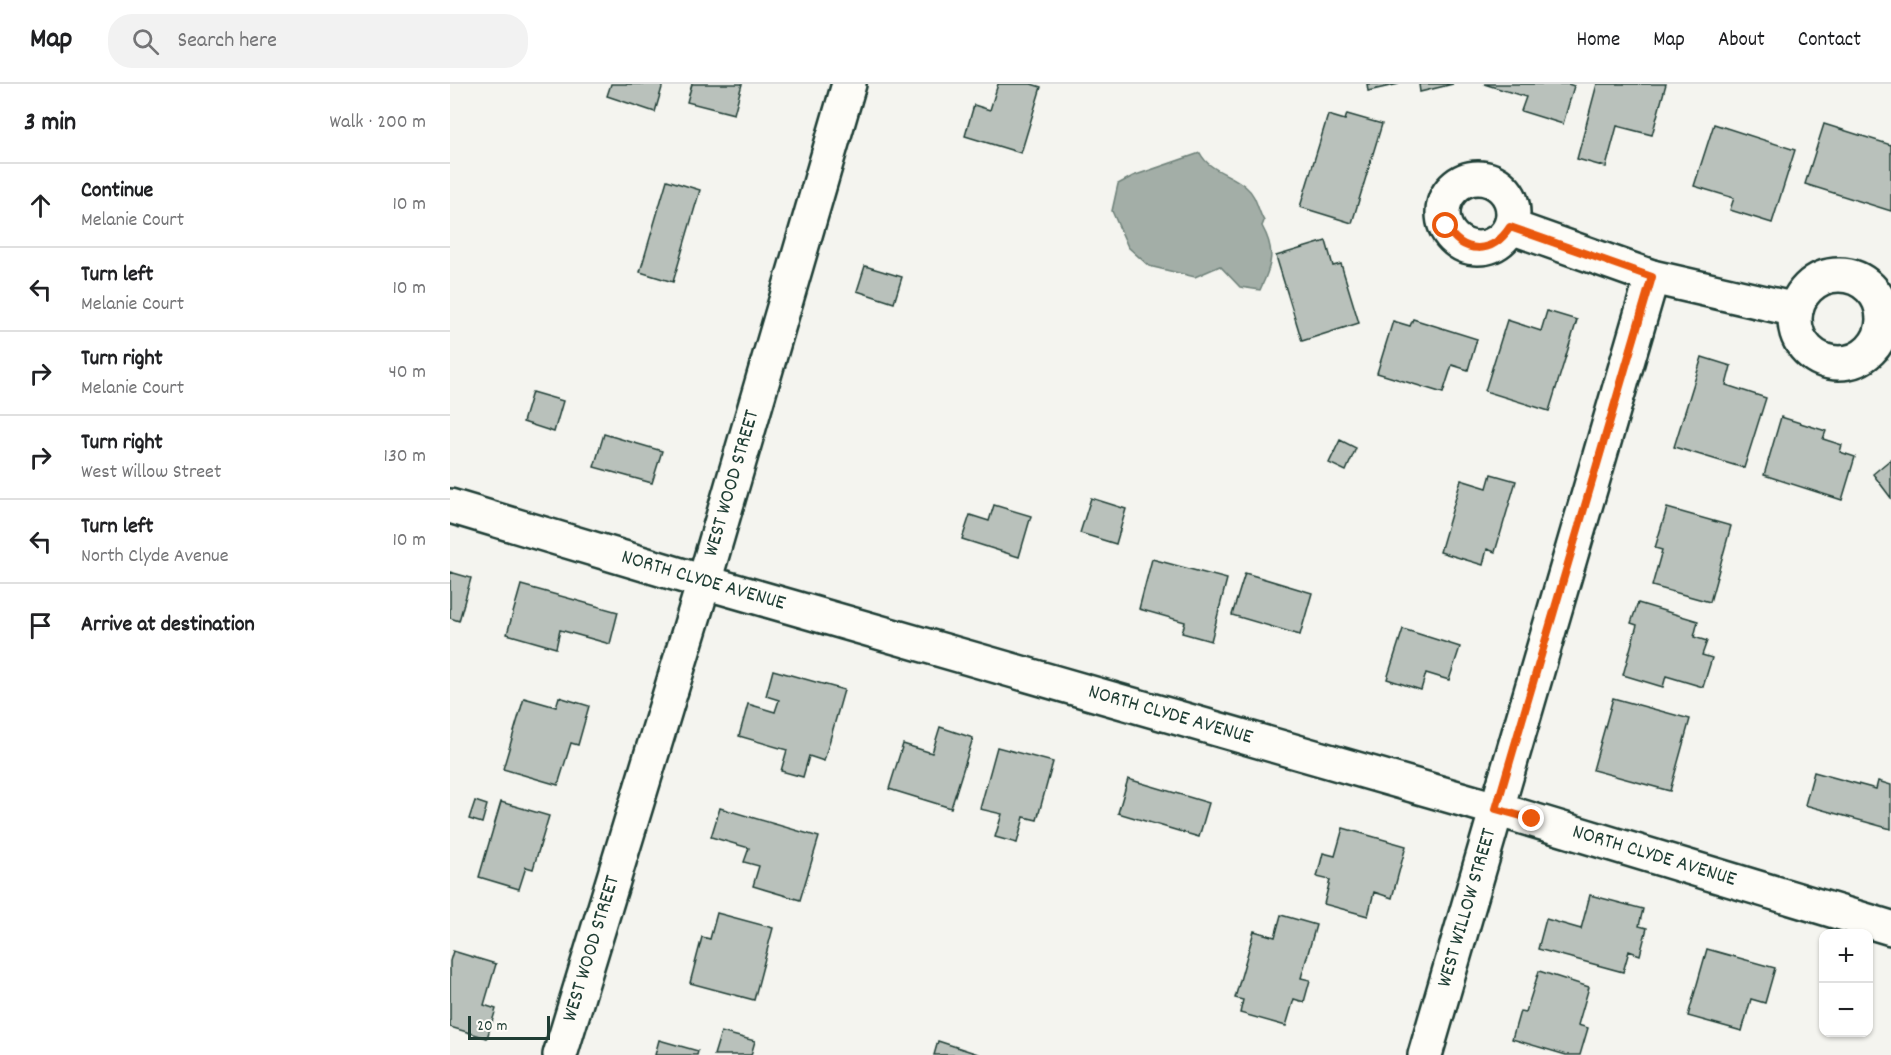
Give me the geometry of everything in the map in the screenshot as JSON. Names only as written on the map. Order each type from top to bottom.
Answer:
[{"type":"street","name":"WEST WOOD STREET","points":[[560,1055],[704,582],[849,84]]},
{"type":"street","points":[[1510,227],[1652,277],[1796,310]]},
{"type":"street","name":"WEST WILLOW STREET","points":[[1425,1055],[1652,277]]},
{"type":"street","name":"NORTH CLYDE AVENUE","points":[[450,506],[704,582],[1496,809],[1891,928]]},
{"type":"shaded area","points":[[1200,153],[1209,164],[1246,187],[1255,199],[1264,221],[1262,226],[1271,251],[1270,265],[1260,290],[1240,287],[1220,266],[1195,277],[1149,266],[1128,247],[1112,211],[1118,184],[1133,176]]},
{"type":"building","points":[[611,84],[663,84],[655,112],[607,96]]},
{"type":"building","points":[[692,84],[742,84],[734,114],[687,102]]},
{"type":"building","points":[[998,84],[1031,84],[1041,87],[1021,153],[965,136],[974,105],[990,110]]},
{"type":"building","points":[[1367,84],[1399,84],[1368,91]]},
{"type":"building","points":[[1419,84],[1453,84],[1420,92]]},
{"type":"building","points":[[1484,84],[1568,84],[1574,86],[1563,124],[1521,111],[1526,97]]},
{"type":"building","points":[[1597,84],[1666,84],[1652,135],[1617,126],[1606,167],[1577,159]]},
{"type":"building","points":[[1347,114],[1382,124],[1352,223],[1300,207],[1328,115],[1345,120]]},
{"type":"building","points":[[1714,124],[1795,150],[1772,223],[1730,210],[1734,198],[1694,186]]},
{"type":"building","points":[[1824,124],[1891,145],[1891,211],[1805,184]]},
{"type":"building","points":[[667,180],[700,190],[673,282],[640,272]]},
{"type":"building","points":[[1326,241],[1333,266],[1341,264],[1359,323],[1302,341],[1276,256]]},
{"type":"building","points":[[865,266],[902,277],[894,303],[857,291]]},
{"type":"building","points":[[1547,311],[1577,320],[1549,411],[1485,391],[1507,320],[1541,331]]},
{"type":"building","points":[[1413,319],[1477,339],[1468,370],[1452,365],[1443,393],[1377,373],[1393,321],[1410,326]]},
{"type":"building","points":[[1702,357],[1731,366],[1726,385],[1766,398],[1744,468],[1674,447]]},
{"type":"building","points":[[532,392],[563,401],[554,432],[523,422]]},
{"type":"building","points":[[1781,417],[1826,431],[1823,439],[1842,445],[1840,452],[1855,457],[1842,500],[1764,475]]},
{"type":"building","points":[[604,434],[662,451],[652,483],[594,467]]},
{"type":"building","points":[[1340,440],[1356,448],[1346,471],[1329,463]]},
{"type":"building","points":[[1891,459],[1891,498],[1873,474]]},
{"type":"building","points":[[1491,474],[1516,481],[1495,552],[1487,549],[1483,565],[1440,552],[1461,480],[1487,488]]},
{"type":"building","points":[[1091,498],[1126,509],[1116,544],[1080,533]]},
{"type":"building","points":[[994,505],[1031,516],[1019,557],[962,539],[970,515],[989,521]]},
{"type":"building","points":[[1667,508],[1731,526],[1710,602],[1652,586],[1662,550],[1655,548]]},
{"type":"building","points":[[1152,559],[1227,579],[1211,641],[1182,633],[1185,622],[1139,609]]},
{"type":"building","points":[[450,572],[471,578],[459,621],[450,618]]},
{"type":"building","points":[[1245,573],[1312,593],[1300,635],[1232,615]]},
{"type":"building","points":[[521,585],[618,612],[610,644],[560,630],[556,648],[507,634]]},
{"type":"building","points":[[1638,603],[1698,621],[1694,637],[1707,641],[1702,655],[1712,658],[1703,687],[1666,676],[1663,687],[1623,675],[1637,625],[1631,623]]},
{"type":"building","points":[[1403,629],[1460,647],[1449,680],[1426,673],[1421,690],[1387,679]]},
{"type":"building","points":[[773,670],[844,690],[824,761],[809,756],[803,777],[781,771],[787,750],[739,736],[748,704],[775,712],[779,700],[766,696]]},
{"type":"building","points":[[559,697],[589,706],[578,745],[571,743],[558,785],[503,769],[524,698],[556,707]]},
{"type":"building","points":[[1613,698],[1690,719],[1670,791],[1593,770]]},
{"type":"building","points":[[940,727],[973,738],[951,808],[889,789],[903,744],[932,753]]},
{"type":"building","points":[[997,747],[1053,762],[1037,820],[1024,817],[1017,843],[995,837],[1002,814],[980,809]]},
{"type":"building","points":[[1814,772],[1876,789],[1878,781],[1891,785],[1891,829],[1805,805]]},
{"type":"building","points":[[1128,779],[1209,803],[1199,837],[1118,813]]},
{"type":"building","points":[[475,801],[487,805],[482,823],[469,819]]},
{"type":"building","points":[[501,802],[549,816],[533,869],[526,867],[519,889],[479,877]]},
{"type":"building","points":[[720,808],[819,837],[800,900],[753,886],[759,866],[744,862],[749,848],[711,837]]},
{"type":"building","points":[[1343,828],[1406,846],[1392,898],[1374,892],[1368,916],[1324,904],[1330,880],[1317,877],[1323,853],[1335,856]]},
{"type":"building","points":[[1590,895],[1643,909],[1639,926],[1647,928],[1640,955],[1629,951],[1623,972],[1538,949],[1546,919],[1581,929]]},
{"type":"building","points":[[717,913],[773,928],[754,1000],[690,983],[702,937],[710,939]]},
{"type":"building","points":[[1281,915],[1316,925],[1301,978],[1310,980],[1304,1002],[1294,999],[1286,1026],[1240,1013],[1243,1000],[1235,998],[1254,931],[1275,937]]},
{"type":"building","points":[[1707,949],[1775,968],[1765,1003],[1751,999],[1742,1031],[1688,1016]]},
{"type":"building","points":[[453,951],[496,964],[484,1005],[496,1009],[487,1038],[450,1027],[450,961]]},
{"type":"building","points":[[1539,971],[1589,987],[1578,1025],[1588,1028],[1580,1055],[1566,1055],[1512,1039],[1520,1011],[1526,1012]]},
{"type":"building","points":[[721,1032],[755,1041],[751,1055],[714,1055]]},
{"type":"building","points":[[659,1040],[698,1051],[697,1055],[655,1055]]},
{"type":"building","points":[[938,1041],[981,1055],[934,1055]]},
{"type":"route","points":[[1446,226],[1453,238],[1464,246],[1478,249],[1491,246],[1503,238],[1510,227],[1652,277],[1496,809],[1532,819]]}]
